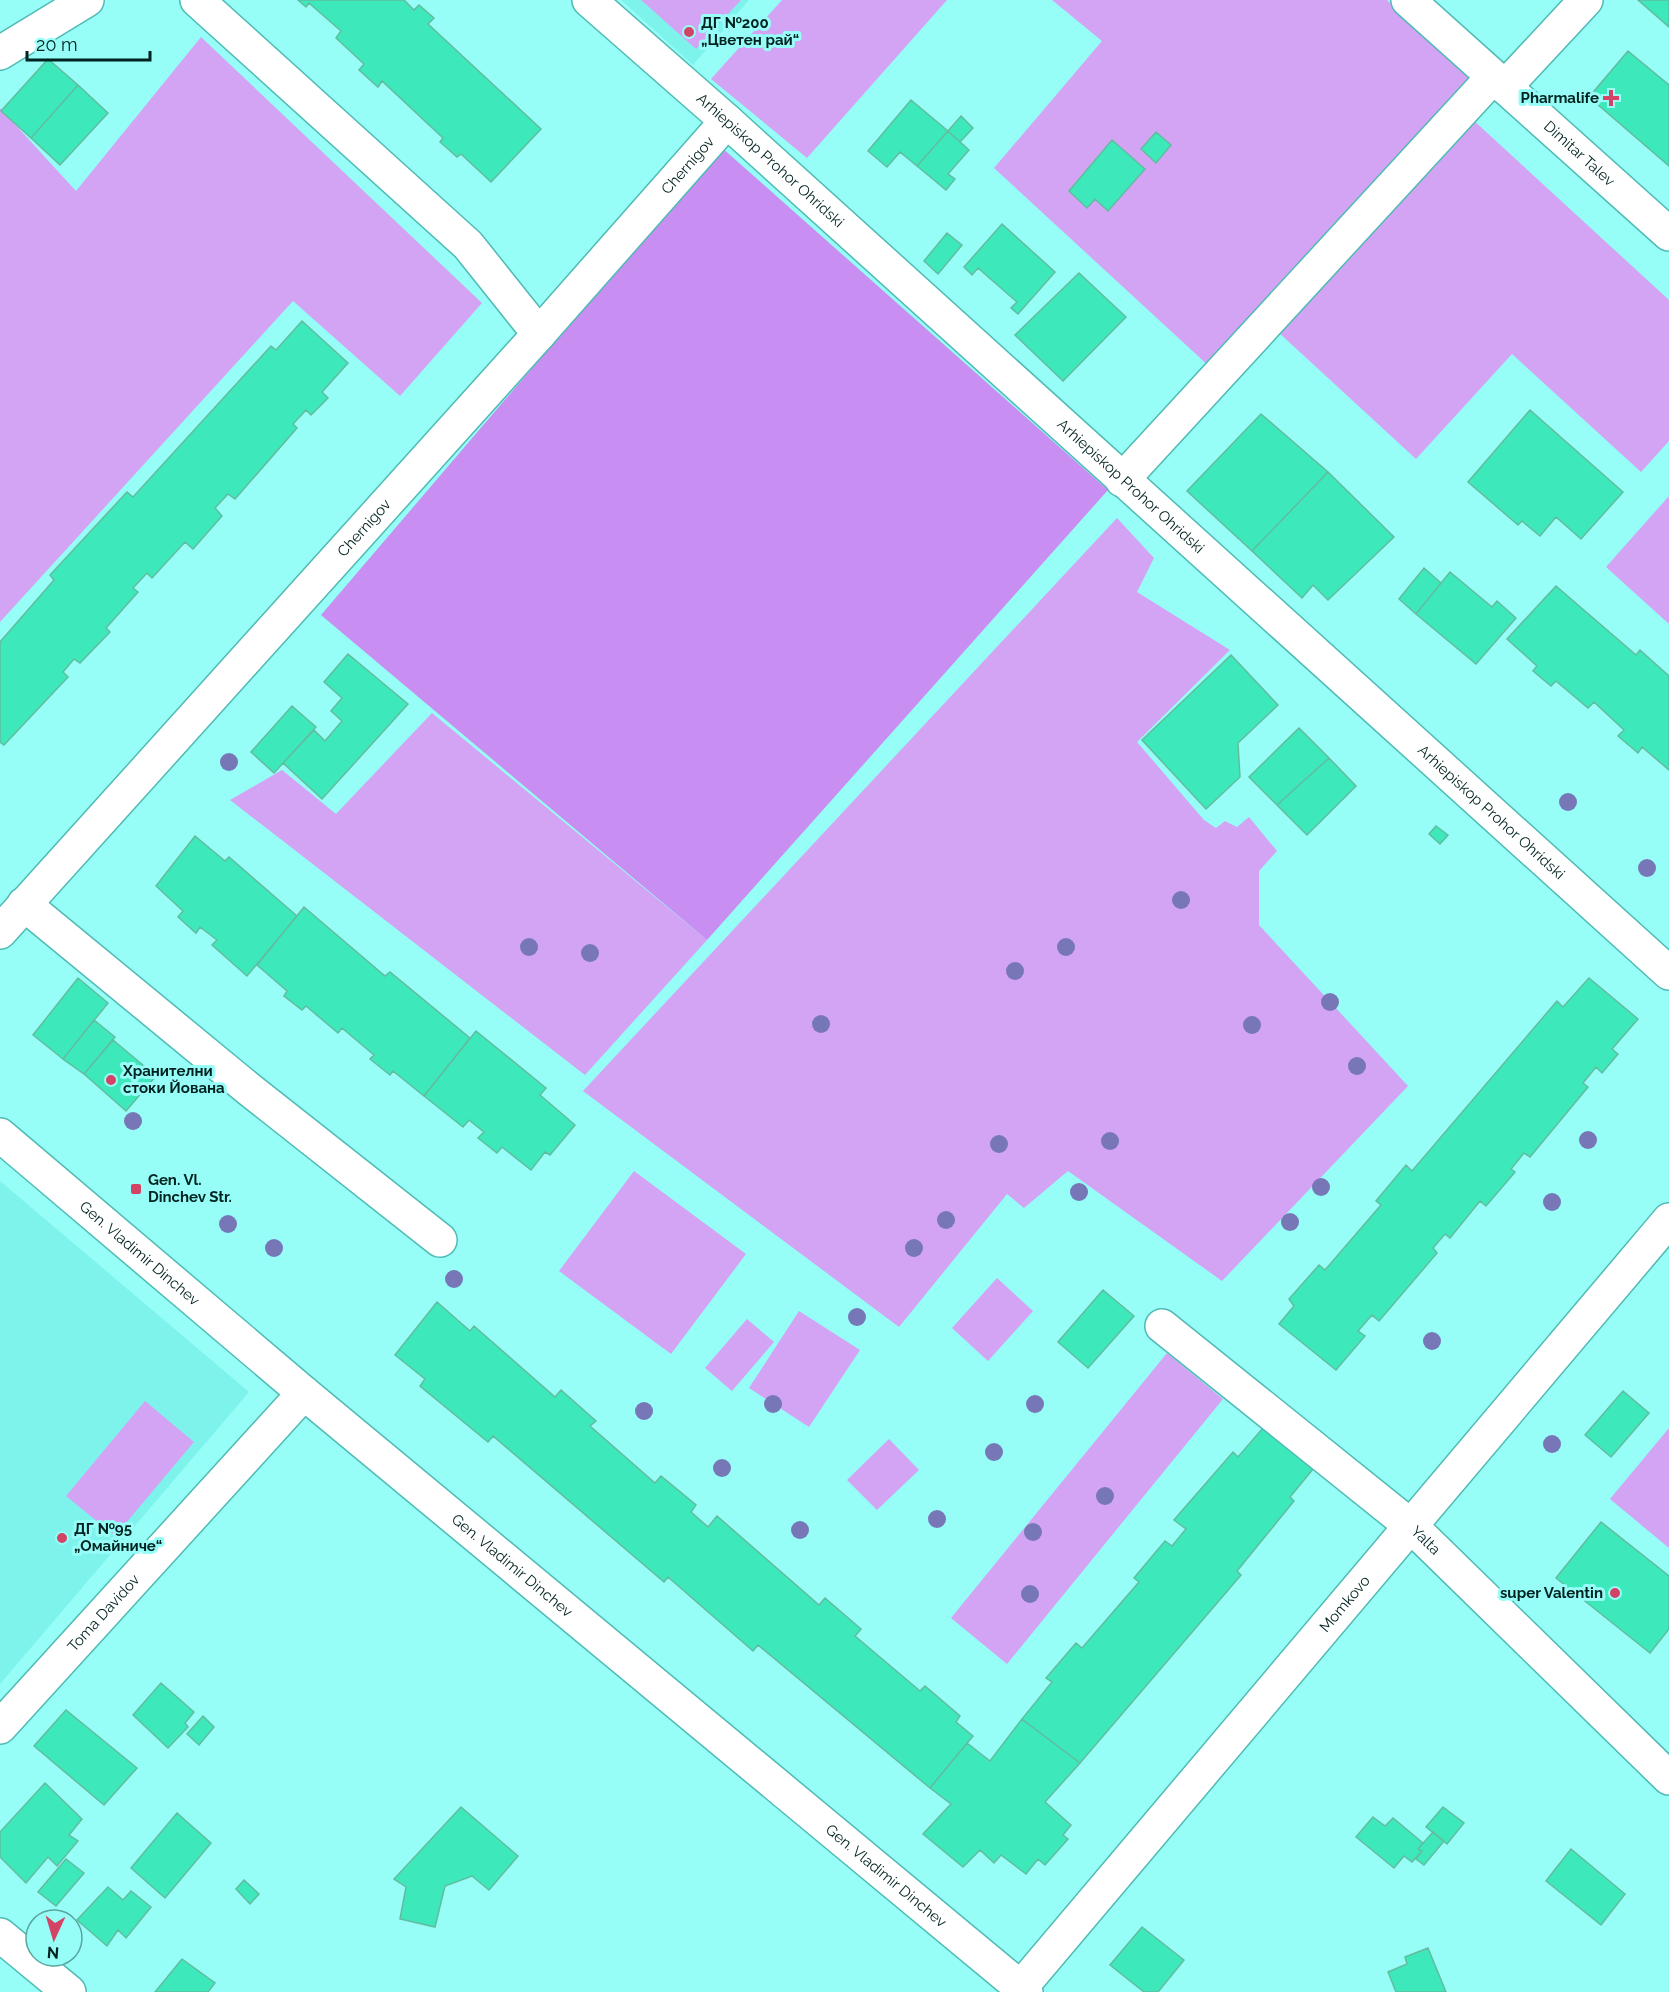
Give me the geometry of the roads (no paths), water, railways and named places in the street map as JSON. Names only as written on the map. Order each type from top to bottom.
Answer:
[{"type":"street","points":[[0,53],[87,0]]},
{"type":"street","points":[[196,0],[468,245],[539,334]]},
{"type":"street","name":"Arhiepiskop Prohor Ohridski","points":[[589,0],[727,121],[1669,973]]},
{"type":"street","name":"Dimitar Talev","points":[[1408,0],[1669,234]]},
{"type":"street","points":[[1122,480],[1499,82],[1586,0]]},
{"type":"street","name":"Chernigov","points":[[0,932],[539,334],[727,121]]},
{"type":"street","points":[[24,904],[241,1083],[440,1240]]},
{"type":"street","name":"Gen. Vladimir Dinchev","points":[[0,1135],[304,1393],[1021,1991]]},
{"type":"street","name":"Momkovo","points":[[1021,1991],[1669,1221]]},
{"type":"street","name":"Yalta","points":[[1162,1326],[1411,1526],[1669,1778]]},
{"type":"street","name":"Toma Davidov","points":[[0,1727],[304,1393]]},
{"type":"street","points":[[0,1935],[69,1992]]},
{"type":"place","name":"ДГ №200 „Цветен рай“","points":[[689,32]]},
{"type":"place","name":"Pharmalife","points":[[1611,98]]},
{"type":"place","name":"Хранителни стоки Йована","points":[[111,1080]]},
{"type":"place","name":"Gen. Vl. Dinchev Str.","points":[[136,1189]]},
{"type":"place","name":"ДГ №95 „Омайниче“","points":[[62,1538]]},
{"type":"place","name":"super Valentin","points":[[1615,1593]]}]
